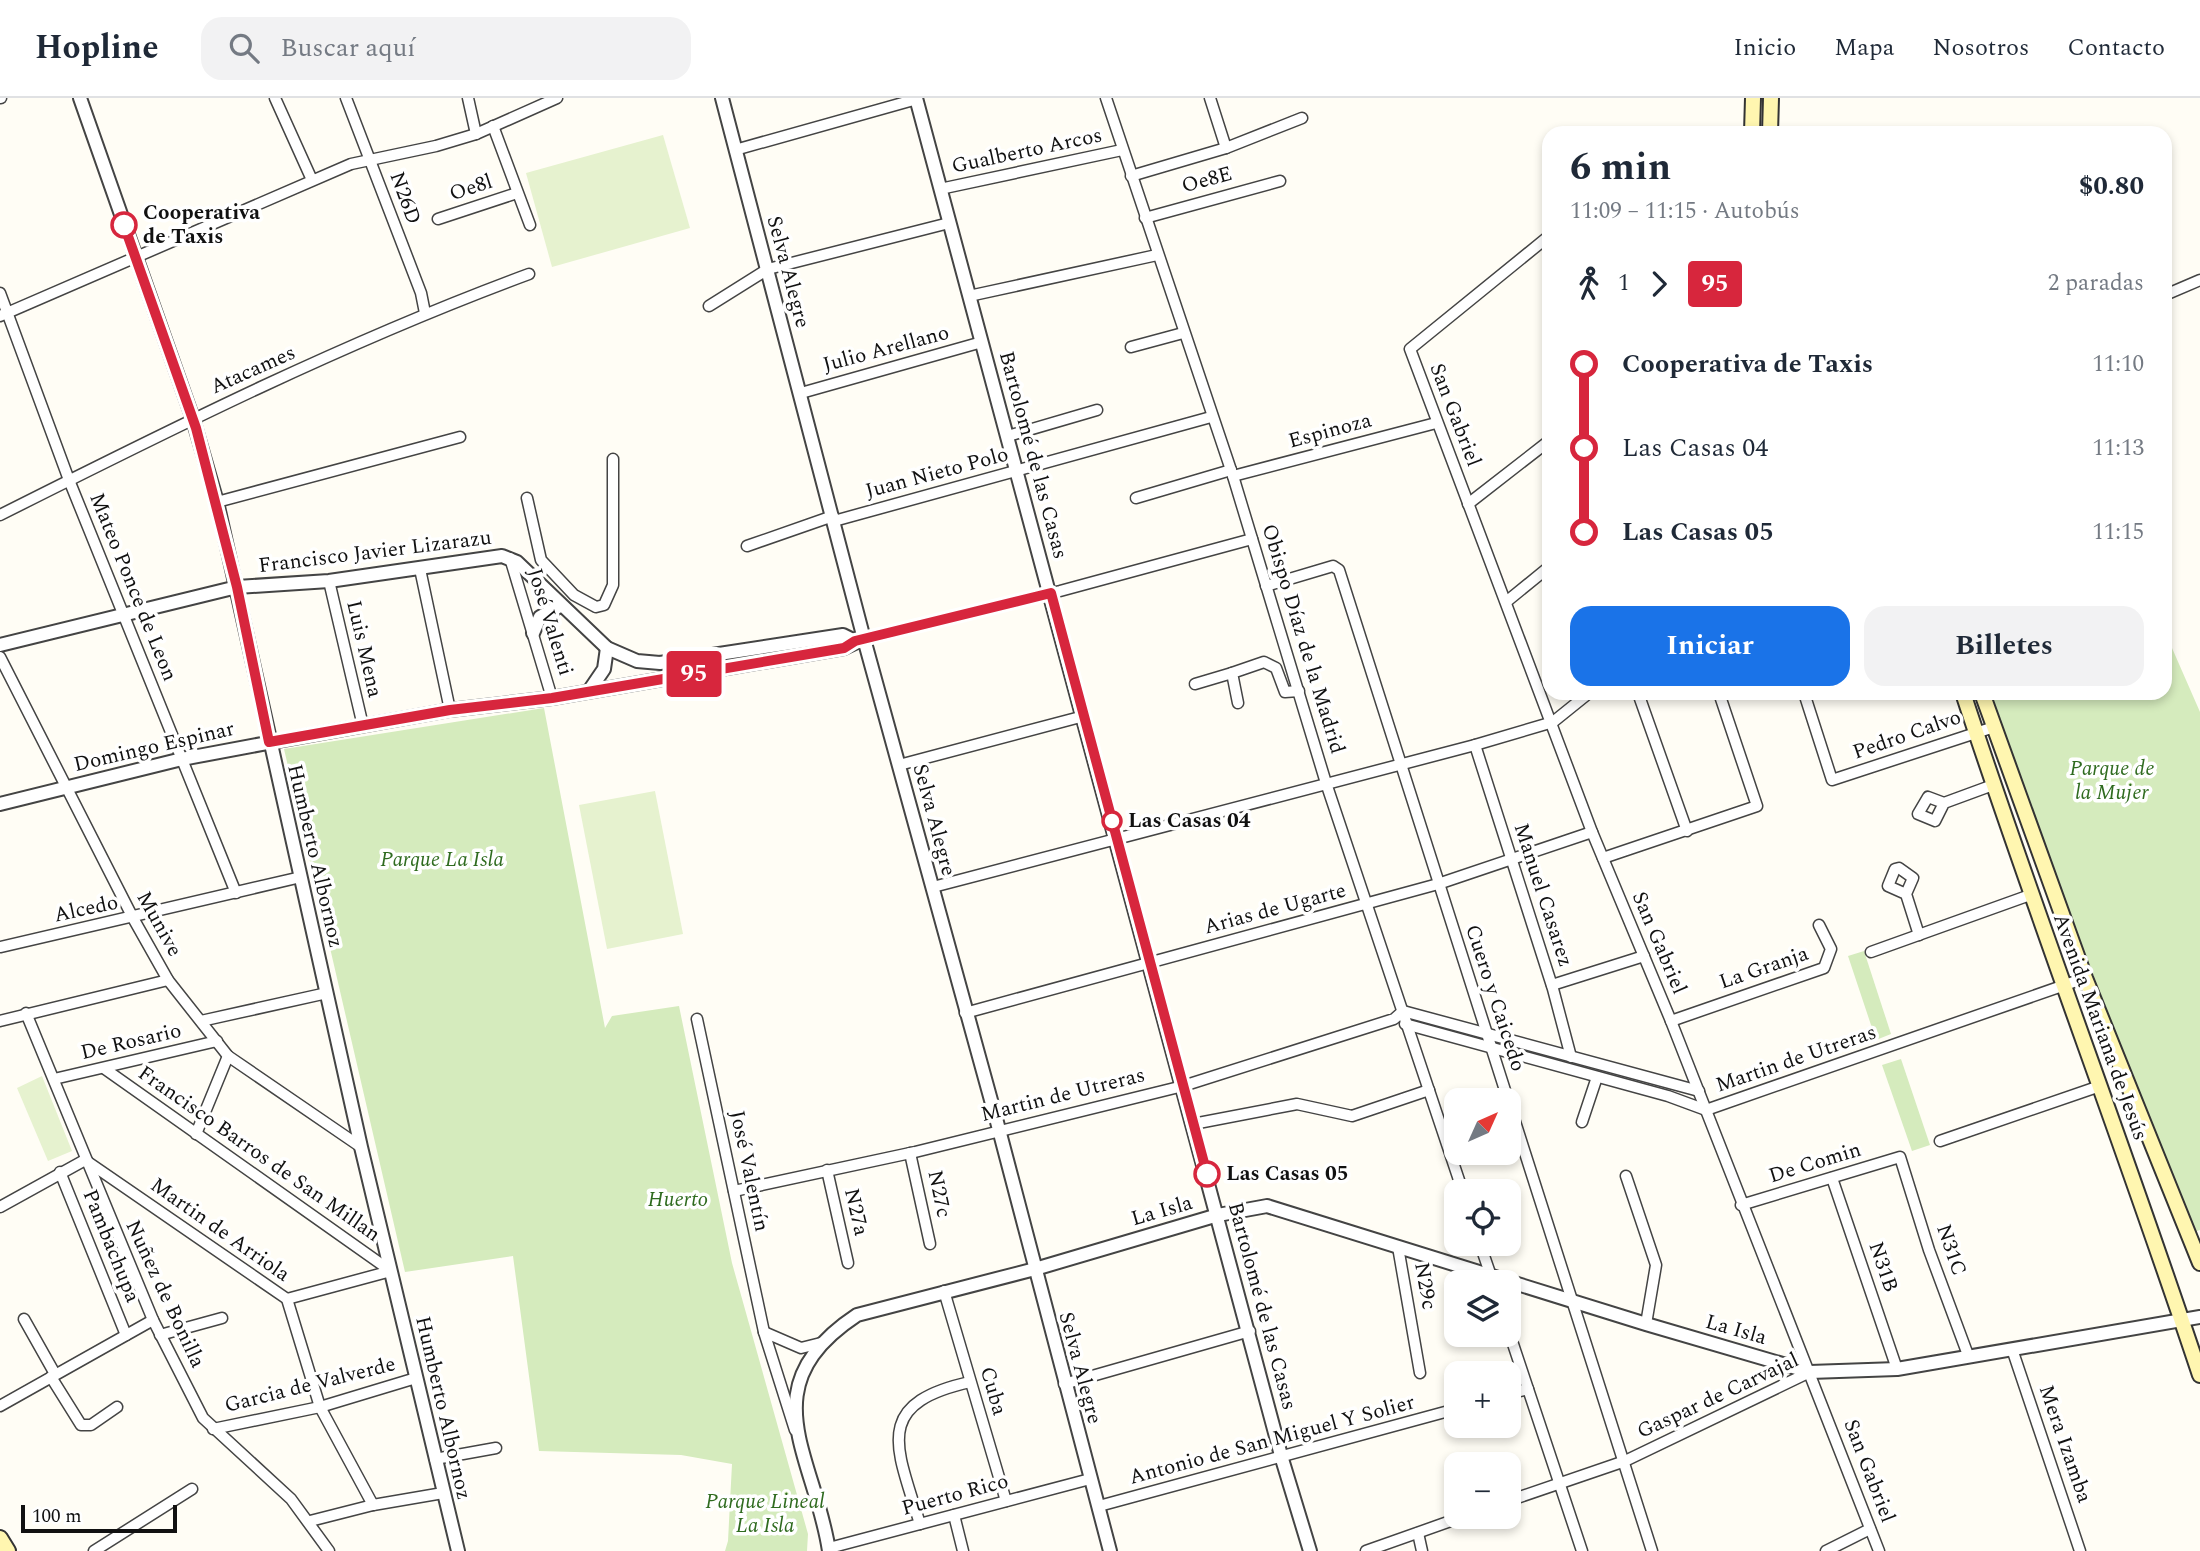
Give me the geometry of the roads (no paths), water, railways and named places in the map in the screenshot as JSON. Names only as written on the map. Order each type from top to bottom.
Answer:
[{"type":"main road","points":[[1752,126],[1753,98]]},
{"type":"main road","points":[[1770,126],[1771,98]]},
{"type":"main road","name":"Avenida Mariana de Jesús","points":[[1965,700],[2030,895],[2100,1086],[2200,1375]]},
{"type":"main road","name":"Avenida Mariana de Jesús","points":[[1984,700],[2085,978],[2200,1263]]},
{"type":"main road","points":[[1991,780],[2008,769]]},
{"type":"main road","points":[[0,1538],[8,1551]]},
{"type":"street","name":"Humberto Albornoz","points":[[80,98],[193,419],[216,502],[361,1147],[458,1551]]},
{"type":"street","points":[[275,98],[312,180]]},
{"type":"street","name":"N26D","points":[[346,98],[421,293],[425,313]]},
{"type":"street","points":[[468,98],[476,134]]},
{"type":"street","name":"Selva Alegre","points":[[722,98],[834,519],[859,640],[899,765],[933,887],[1110,1551]]},
{"type":"street","points":[[735,150],[916,98]]},
{"type":"street","name":"Bartolomé de las Casas","points":[[916,98],[1219,1215],[1282,1458],[1310,1551]]},
{"type":"street","name":"Obispo Díaz de la Madrid","points":[[1106,98],[1232,473],[1326,783],[1367,903],[1399,1015]]},
{"type":"street","points":[[1210,98],[1226,148]]},
{"type":"street","points":[[3,315],[312,180],[370,158],[436,146],[476,134],[550,99]]},
{"type":"street","points":[[1131,176],[1226,148],[1301,118]]},
{"type":"street","points":[[493,127],[530,225]]},
{"type":"street","name":"Gualberto Arcos","points":[[940,189],[1122,150]]},
{"type":"street","name":"Oe8E","points":[[1145,218],[1280,181]]},
{"type":"street","name":"Oe8l","points":[[438,219],[517,193]]},
{"type":"street","points":[[709,306],[768,269],[949,223]]},
{"type":"street","name":"San Gabriel","points":[[1542,242],[1410,348],[1436,423],[1542,694]]},
{"type":"street","points":[[969,296],[1157,255]]},
{"type":"street","name":"Atacames","points":[[0,514],[193,419],[425,313],[529,274]]},
{"type":"street","points":[[2172,292],[2200,280]]},
{"type":"street","name":"Mateo Ponce de Leon","points":[[0,293],[3,315],[236,894]]},
{"type":"street","points":[[1131,347],[1183,333]]},
{"type":"street","name":"Julio Arellano","points":[[801,393],[982,342]]},
{"type":"street","points":[[1008,436],[1097,410]]},
{"type":"street","name":"Juan Nieto Polo","points":[[747,546],[834,519],[1211,417]]},
{"type":"street","name":"Espinoza","points":[[1136,498],[1436,423]]},
{"type":"street","points":[[216,502],[460,438]]},
{"type":"street","points":[[1468,504],[1542,446]]},
{"type":"street","points":[[527,498],[539,556],[574,594],[596,607],[608,600],[613,585],[613,458]]},
{"type":"street","name":"Domingo Espinar","points":[[0,804],[182,759],[269,742],[450,710],[552,698],[844,648],[859,640],[1051,593],[1252,539]]},
{"type":"street","name":"Francisco Javier Lizarazu","points":[[0,645],[237,587],[329,582],[502,556],[510,558]]},
{"type":"street","name":"Domingo Espinar","points":[[510,558],[607,648],[637,661],[660,663],[843,635],[859,640]]},
{"type":"street","name":"José Valenti","points":[[510,558],[552,698]]},
{"type":"street","name":"Cuero y Caicedo","points":[[1266,586],[1333,566],[1338,568],[1652,1551]]},
{"type":"street","points":[[420,569],[450,710]]},
{"type":"street","points":[[1506,602],[1542,573]]},
{"type":"street","name":"Luis Mena","points":[[329,582],[363,726]]},
{"type":"street","points":[[533,633],[540,617],[574,594]]},
{"type":"street","points":[[589,691],[604,668],[607,648]]},
{"type":"street","name":"Munive","points":[[0,657],[133,918],[168,980],[228,1056],[361,1147]]},
{"type":"street","points":[[1195,684],[1264,662],[1276,668],[1285,692],[1299,691]]},
{"type":"street","points":[[1232,673],[1238,703]]},
{"type":"street","name":"San Gabriel","points":[[1544,700],[1592,832],[1699,1091],[1741,1205],[1810,1372],[1879,1551]]},
{"type":"street","points":[[933,887],[1475,745],[1553,722],[1580,700]]},
{"type":"street","points":[[1640,700],[1687,831]]},
{"type":"street","points":[[1603,858],[1757,806],[1721,700]]},
{"type":"street","name":"Pedro Calvo","points":[[1806,700],[1832,780],[1994,727]]},
{"type":"street","points":[[899,765],[1084,716]]},
{"type":"street","name":"Manuel Casarez","points":[[1475,745],[1552,985],[1571,1057]]},
{"type":"street","points":[[1944,803],[1991,780]]},
{"type":"street","name":"Arias de Ugarte","points":[[965,1013],[1438,884],[1592,832]]},
{"type":"street","name":"Alcedo","points":[[1,947],[301,877]]},
{"type":"street","points":[[1906,894],[1919,935]]},
{"type":"street","points":[[1871,953],[2030,895]]},
{"type":"street","name":"La Granja","points":[[1671,1021],[1824,968],[1831,949],[1819,925]]},
{"type":"street","points":[[1552,985],[1644,956]]},
{"type":"street","name":"Martin de Utreras","points":[[1399,1015],[1408,1025],[1668,1096],[1706,1110],[2085,978]]},
{"type":"street","points":[[0,1021],[168,980]]},
{"type":"street","name":"De Rosario","points":[[201,1021],[327,993]]},
{"type":"street","name":"Nuñez de Bonilla","points":[[26,1013],[153,1320],[204,1418],[291,1499],[330,1551]]},
{"type":"street","name":"Martin de Utreras","points":[[734,1191],[910,1153],[1183,1086],[1399,1015],[1486,1034],[1699,1091]]},
{"type":"street","name":"José Valentín","points":[[696,1018],[764,1332],[799,1442]]},
{"type":"street","points":[[1408,1025],[1459,1179]]},
{"type":"street","name":"De Rosario","points":[[54,1079],[217,1041]]},
{"type":"street","points":[[196,1134],[228,1056]]},
{"type":"street","name":"Francisco Barros de San Millan","points":[[105,1069],[391,1270]]},
{"type":"street","points":[[1582,1122],[1597,1077]]},
{"type":"street","points":[[1940,1141],[2100,1086]]},
{"type":"street","points":[[1193,1124],[1297,1104],[1352,1116],[1429,1090]]},
{"type":"street","name":"N27c","points":[[910,1153],[930,1244]]},
{"type":"street","name":"De Comin","points":[[1741,1205],[1900,1157]]},
{"type":"street","name":"N31C","points":[[1900,1157],[1968,1355]]},
{"type":"street","points":[[0,1208],[85,1160]]},
{"type":"street","name":"Martin de Arriola","points":[[85,1160],[287,1299],[320,1407],[373,1505]]},
{"type":"street","name":"N27a","points":[[827,1170],[848,1263]]},
{"type":"street","name":"Pambachupa","points":[[60,1172],[126,1335]]},
{"type":"street","points":[[1626,1176],[1656,1265],[1646,1324]]},
{"type":"street","name":"N31B","points":[[1832,1178],[1897,1369]]},
{"type":"street","name":"La Isla","points":[[829,1549],[799,1442],[795,1402],[803,1374],[821,1343],[857,1315],[1035,1269],[1219,1215],[1277,1206],[1466,1270]]},
{"type":"street","name":"N29c","points":[[1398,1247],[1420,1373]]},
{"type":"street","points":[[287,1299],[391,1270]]},
{"type":"street","name":"La Isla","points":[[1521,1287],[1810,1372]]},
{"type":"street","name":"Cuba","points":[[944,1292],[1006,1501]]},
{"type":"street","name":"Gaspar de Carvajal","points":[[1521,1495],[1625,1461],[1810,1372],[1897,1369],[1968,1355],[2183,1323],[2200,1317]]},
{"type":"street","points":[[160,1335],[222,1318]]},
{"type":"street","points":[[24,1319],[81,1425],[90,1425],[117,1407]]},
{"type":"street","points":[[0,1406],[153,1320]]},
{"type":"street","points":[[1064,1384],[1250,1331]]},
{"type":"street","points":[[764,1332],[801,1348],[821,1343]]},
{"type":"street","points":[[1514,1347],[1582,1551]]},
{"type":"street","name":"Mera Izamba","points":[[2012,1349],[2080,1551]]},
{"type":"street","name":"Garcia de Valverde","points":[[213,1429],[320,1407],[416,1378]]},
{"type":"street","points":[[920,1524],[899,1452],[898,1429],[909,1407],[929,1394],[970,1382]]},
{"type":"street","points":[[1521,1391],[1528,1389]]},
{"type":"street","name":"Antonio de San Miguel Y Solier","points":[[1099,1506],[1444,1412]]},
{"type":"street","points":[[435,1459],[496,1448]]},
{"type":"street","name":"Puerto Rico","points":[[829,1549],[1090,1479]]},
{"type":"street","points":[[94,1551],[192,1489]]},
{"type":"street","points":[[310,1521],[373,1505],[443,1493]]},
{"type":"street","points":[[954,1515],[963,1551]]},
{"type":"street","points":[[1366,1551],[1444,1524]]},
{"type":"street","points":[[1826,1551],[1870,1529]]},
{"type":"street","points":[[1418,1534],[1422,1551]]},
{"type":"place","name":"Cooperativa de Taxis","points":[[124,225]]},
{"type":"place","name":"Las Casas 04","points":[[1112,821]]},
{"type":"place","name":"Las Casas 05","points":[[1207,1174]]},
{"type":"park label","name":"Parque de la Mujer","points":[[2112,781]]},
{"type":"park label","name":"Parque La Isla","points":[[442,860]]},
{"type":"park label","name":"Huerto","points":[[678,1200]]},
{"type":"park label","name":"Parque Lineal La Isla","points":[[765,1514]]}]
